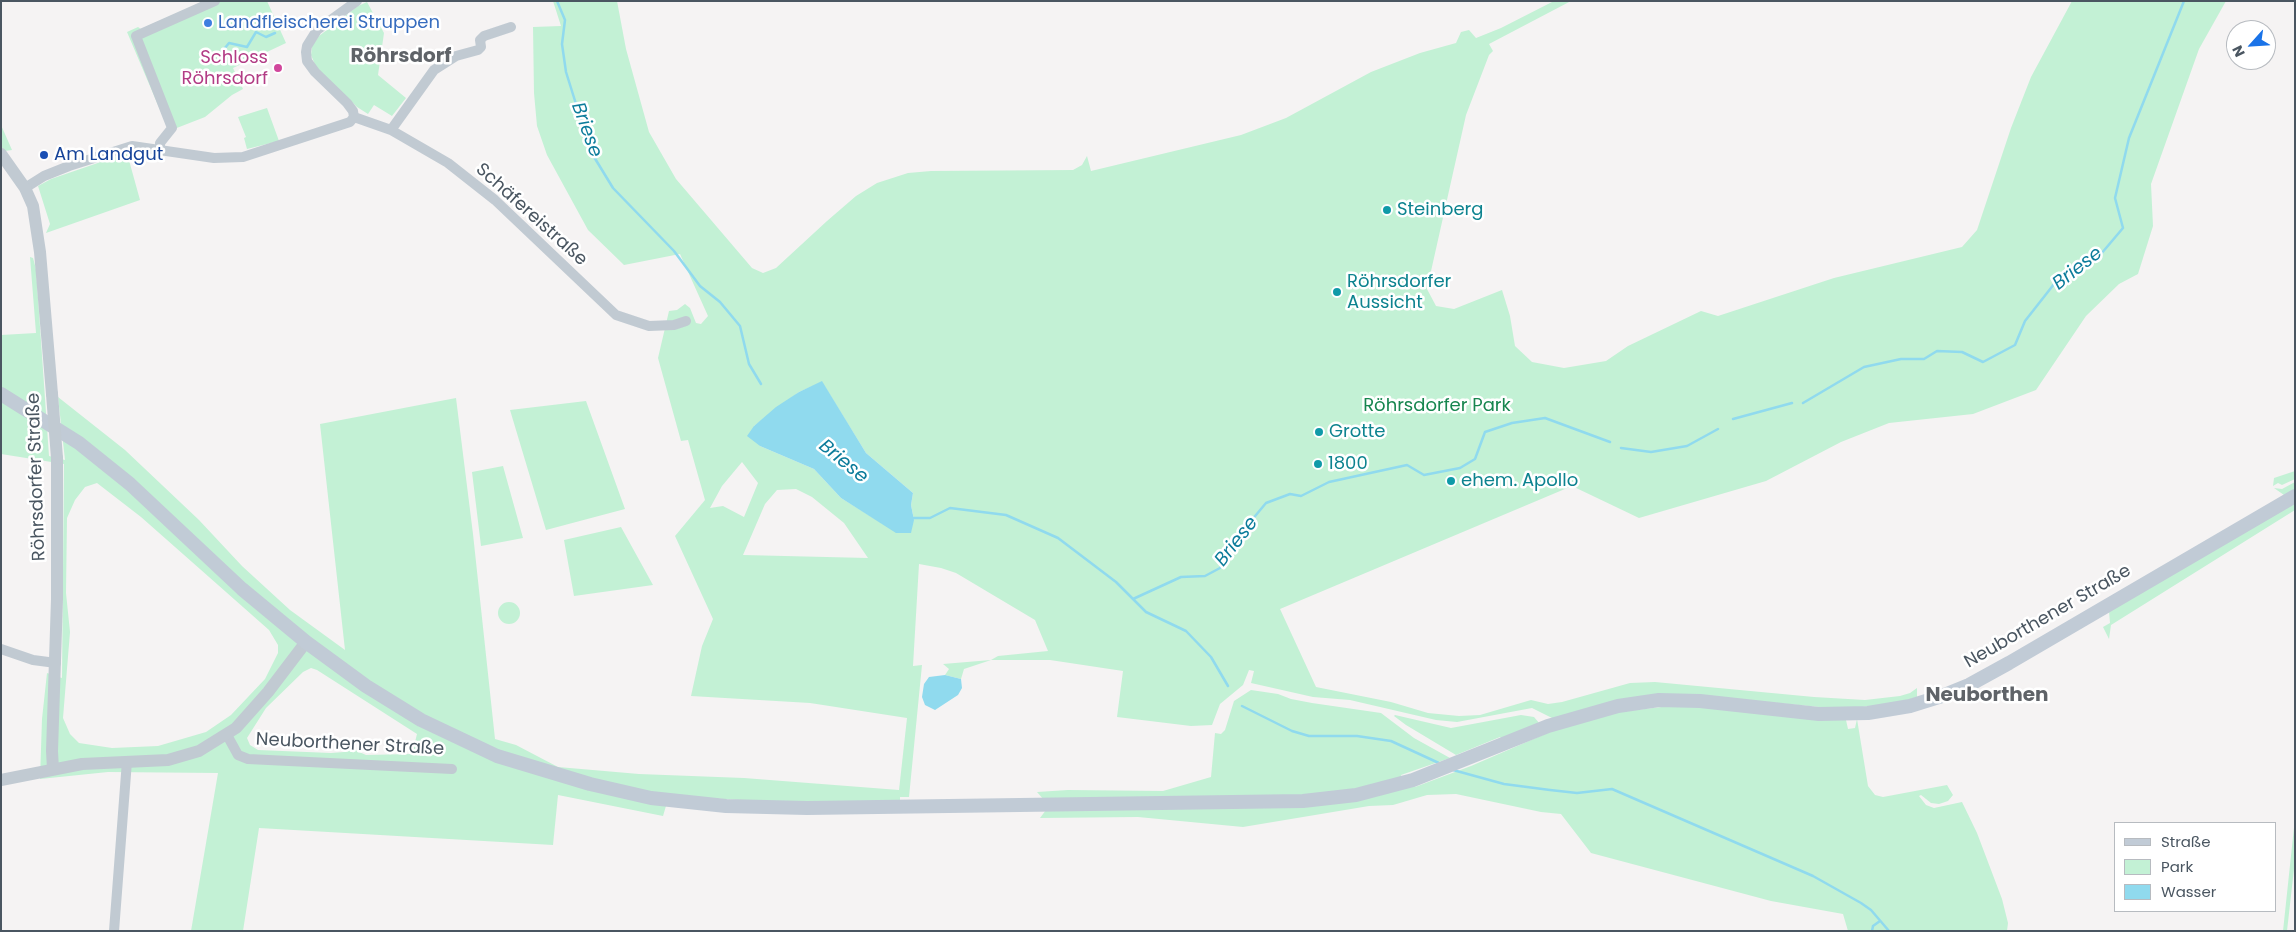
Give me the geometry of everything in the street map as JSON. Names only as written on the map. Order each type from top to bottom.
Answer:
[{"type":"main road","name":"Neuborthener Straße","points":[[1,394],[78,443],[130,484],[242,589],[306,642],[366,686],[421,720],[497,756],[590,784],[651,798],[726,806],[807,808],[1303,801],[1356,795],[1413,780],[1571,719],[1635,703],[1659,700],[1700,701],[1819,714],[1868,713],[1910,706],[1969,685],[2295,496]]},
{"type":"street","points":[[160,149],[160,143],[172,128],[136,36],[215,1]]},
{"type":"street","points":[[25,188],[48,174],[119,148],[139,145],[214,158],[243,157],[350,122],[354,117],[353,111],[315,72],[308,62],[306,52],[317,30],[357,1]]},
{"type":"street","points":[[391,130],[434,70],[456,56],[478,50],[484,36],[510,27]]},
{"type":"street","name":"Schäfereistraße","points":[[354,117],[391,130],[448,163],[492,198],[616,315],[649,326],[674,325],[686,321]]},
{"type":"street","name":"Röhrsdorfer Straße","points":[[4,157],[25,188],[33,206],[52,394],[57,458],[56,663],[52,751],[53,769]]},
{"type":"street","name":"Neuborthener Straße","points":[[1,780],[82,764],[168,760],[184,757],[227,736],[248,716],[306,642]]},
{"type":"street","points":[[1,649],[33,660],[56,663]]},
{"type":"street","name":"Neuborthener Straße","points":[[227,736],[238,755],[248,759],[452,769]]},
{"type":"street","points":[[114,931],[127,761]]},
{"type":"green space","points":[[204,1],[267,1],[286,43],[233,68],[243,89],[232,95],[205,117],[169,131],[127,32],[138,27],[141,29]]},
{"type":"green space","name":"Röhrsdorfer Park","points":[[553,1],[617,1],[626,49],[649,132],[676,179],[752,268],[763,273],[776,268],[856,196],[877,183],[908,173],[931,171],[1073,170],[1082,165],[1087,156],[1091,171],[1241,135],[1286,118],[1371,72],[1420,53],[1456,43],[1461,32],[1469,30],[1476,38],[1501,28],[1554,1],[1571,1],[1489,44],[1493,51],[1489,55],[1466,115],[1427,289],[1436,306],[1454,309],[1502,290],[1510,316],[1515,346],[1532,362],[1564,368],[1606,361],[1628,346],[1701,311],[1718,316],[1834,278],[1962,247],[1977,230],[2011,128],[2031,77],[2072,1],[2226,1],[2199,49],[2151,184],[2153,226],[2138,274],[2119,284],[2086,316],[2036,390],[1973,414],[1889,423],[1841,442],[1766,481],[1639,518],[1572,486],[1280,609],[1316,687],[1391,702],[1428,713],[1459,716],[1480,715],[1531,700],[1548,704],[1562,702],[1630,683],[1655,682],[1865,700],[1900,696],[1910,693],[1917,688],[1917,697],[1894,704],[1840,709],[1695,695],[1554,719],[1532,708],[1457,722],[1436,720],[1350,700],[1313,697],[1251,683],[1254,671],[1249,670],[1243,685],[1220,704],[1212,725],[1191,726],[1117,717],[1123,671],[1050,660],[991,660],[998,656],[1048,651],[1035,620],[956,573],[919,564],[913,666],[922,665],[909,797],[900,797],[900,802],[813,804],[669,796],[663,816],[558,795],[553,845],[259,828],[243,931],[191,931],[218,773],[108,772],[40,779],[42,719],[47,673],[62,678],[64,464],[1,454],[1,335],[36,333],[30,257],[33,258],[36,269],[49,456],[65,460],[58,397],[125,450],[199,520],[242,566],[290,610],[345,650],[320,424],[456,398],[495,739],[516,745],[558,767],[639,774],[744,778],[899,790],[907,718],[810,703],[691,696],[702,646],[713,619],[675,536],[705,500],[688,440],[681,441],[658,358],[669,311],[677,310],[685,304],[690,308],[696,323],[701,324],[708,316],[680,254],[624,265],[588,230],[547,155],[537,126],[534,93],[533,27],[561,26]],"holes":[[[822,382],[866,453],[913,493],[911,505],[914,520],[896,532],[841,498],[814,469],[760,446],[754,426],[799,392]],[[742,462],[758,483],[744,517],[723,506],[710,508],[722,486]],[[97,483],[141,517],[269,630],[278,645],[278,653],[265,679],[231,715],[206,732],[158,746],[112,748],[79,743],[70,734],[63,718],[70,632],[66,593],[67,518],[75,500],[85,487]],[[796,489],[812,497],[844,523],[868,558],[743,555],[765,504],[777,490]],[[311,668],[417,734],[412,754],[366,755],[357,751],[353,745],[344,752],[331,753],[258,750],[250,745],[247,738],[266,708],[303,672]]]},
{"type":"green space","points":[[367,2],[384,33],[378,75],[406,98],[392,116],[374,105],[368,114],[357,107],[316,67],[311,55],[312,46],[319,36],[358,6]]},
{"type":"green space","points":[[267,108],[279,141],[247,149],[244,138],[246,137],[238,117]]},
{"type":"green space","points":[[1,125],[12,150],[5,151],[1,147]]},
{"type":"green space","points":[[127,153],[140,200],[46,233],[50,224],[38,186],[51,179]]},
{"type":"green space","points":[[586,401],[625,509],[546,530],[510,410]]},
{"type":"green space","points":[[503,466],[523,538],[481,546],[472,472]]},
{"type":"green space","points":[[2295,471],[2295,479],[2282,485],[2278,483],[2273,486],[2274,478]]},
{"type":"green space","points":[[2295,482],[2295,490],[2284,495],[2274,488],[2282,489]]},
{"type":"green space","points":[[2295,502],[2295,510],[2111,625],[2109,639],[2103,627],[2110,623],[2109,611]]},
{"type":"green space","points":[[621,527],[653,585],[574,596],[564,540]]},
{"type":"green space","points":[[509,602],[517,605],[520,613],[517,621],[509,624],[501,621],[498,613],[501,605]]},
{"type":"green space","points":[[991,660],[964,669],[961,679],[945,675],[949,669],[943,664]]},
{"type":"green space","points":[[1251,690],[1278,694],[1291,699],[1312,703],[1381,713],[1414,738],[1450,758],[1401,775],[1402,778],[1356,790],[1304,795],[1044,800],[1037,792],[1068,790],[1163,791],[1211,777],[1215,733],[1221,734],[1225,730],[1234,701]]},
{"type":"green space","points":[[1679,705],[1846,720],[1848,729],[1855,728],[1857,719],[1868,786],[1875,795],[1883,797],[1947,785],[1953,795],[1948,801],[1939,804],[1931,803],[1921,795],[1919,796],[1926,805],[1934,808],[1962,802],[1977,833],[2002,899],[2008,923],[2007,931],[1848,931],[1843,914],[1771,901],[1591,853],[1561,814],[1541,812],[1456,794],[1427,795],[1393,805],[1369,806],[1243,827],[1138,817],[1040,818],[1046,810],[1247,808],[1414,784],[1415,787],[1471,766],[1552,731],[1618,712]]},
{"type":"green space","points":[[1395,715],[1451,728],[1521,715],[1534,717],[1540,724],[1502,739],[1500,737],[1456,755],[1406,725]]},
{"type":"green space","points":[[2295,818],[2295,860],[2287,931],[2283,931]]},
{"type":"water","points":[[822,381],[866,453],[913,493],[911,505],[914,520],[911,533],[896,533],[841,498],[814,469],[760,446],[747,436],[754,426],[776,407],[799,392]]},
{"type":"water","points":[[945,675],[961,679],[962,688],[958,695],[935,710],[925,705],[922,697],[924,684],[929,677]]},
{"type":"waterway","name":"Briese","points":[[557,1],[565,20],[562,44],[566,72],[591,152],[613,188],[674,251],[700,286],[720,302],[740,326],[749,364],[761,384]]},
{"type":"waterway","name":"Briese","points":[[1803,403],[1864,367],[1901,359],[1924,359],[1937,351],[1962,352],[1983,362],[2015,345],[2025,321],[2058,279],[2101,254],[2123,228],[2115,198],[2129,138],[2184,1]]},
{"type":"waterway","points":[[201,52],[220,54],[229,43],[247,47],[256,32],[266,37],[275,33]]},
{"type":"waterway","name":"Briese","points":[[1733,419],[1792,403]]},
{"type":"waterway","name":"Briese","points":[[912,518],[930,518],[950,508],[1006,515],[1058,538],[1116,582],[1133,599],[1181,577],[1205,576],[1220,568],[1236,539],[1266,503],[1290,494],[1301,496],[1329,482],[1407,465],[1424,475],[1460,468],[1475,459],[1485,432],[1512,423],[1545,418],[1610,442]]},
{"type":"waterway","name":"Briese","points":[[1621,448],[1651,452],[1687,446],[1718,429]]},
{"type":"waterway","points":[[1133,599],[1146,612],[1186,631],[1211,657],[1228,686]]},
{"type":"waterway","points":[[1242,706],[1292,731],[1309,736],[1357,736],[1391,741],[1441,764]]},
{"type":"waterway","points":[[1453,770],[1504,784],[1550,790],[1577,793],[1612,789],[1813,876],[1871,910],[1889,931]]},
{"type":"waterway","points":[[1872,931],[1873,926],[1880,921]]},
{"type":"place","name":"Landfleischerei Struppen","points":[[208,23]]},
{"type":"place","name":"Schloss Röhrsdorf","points":[[278,68]]},
{"type":"place","name":"Am Landgut","points":[[44,155]]},
{"type":"place","name":"Steinberg","points":[[1387,210]]},
{"type":"place","name":"Röhrsdorfer Aussicht","points":[[1337,292]]},
{"type":"place","name":"Grotte","points":[[1319,432]]},
{"type":"place","name":"1800","points":[[1318,464]]},
{"type":"place","name":"ehem. Apollo","points":[[1451,481]]},
{"type":"district","name":"Röhrsdorf","points":[[401,57]]},
{"type":"district","name":"Neuborthen","points":[[1987,696]]}]
